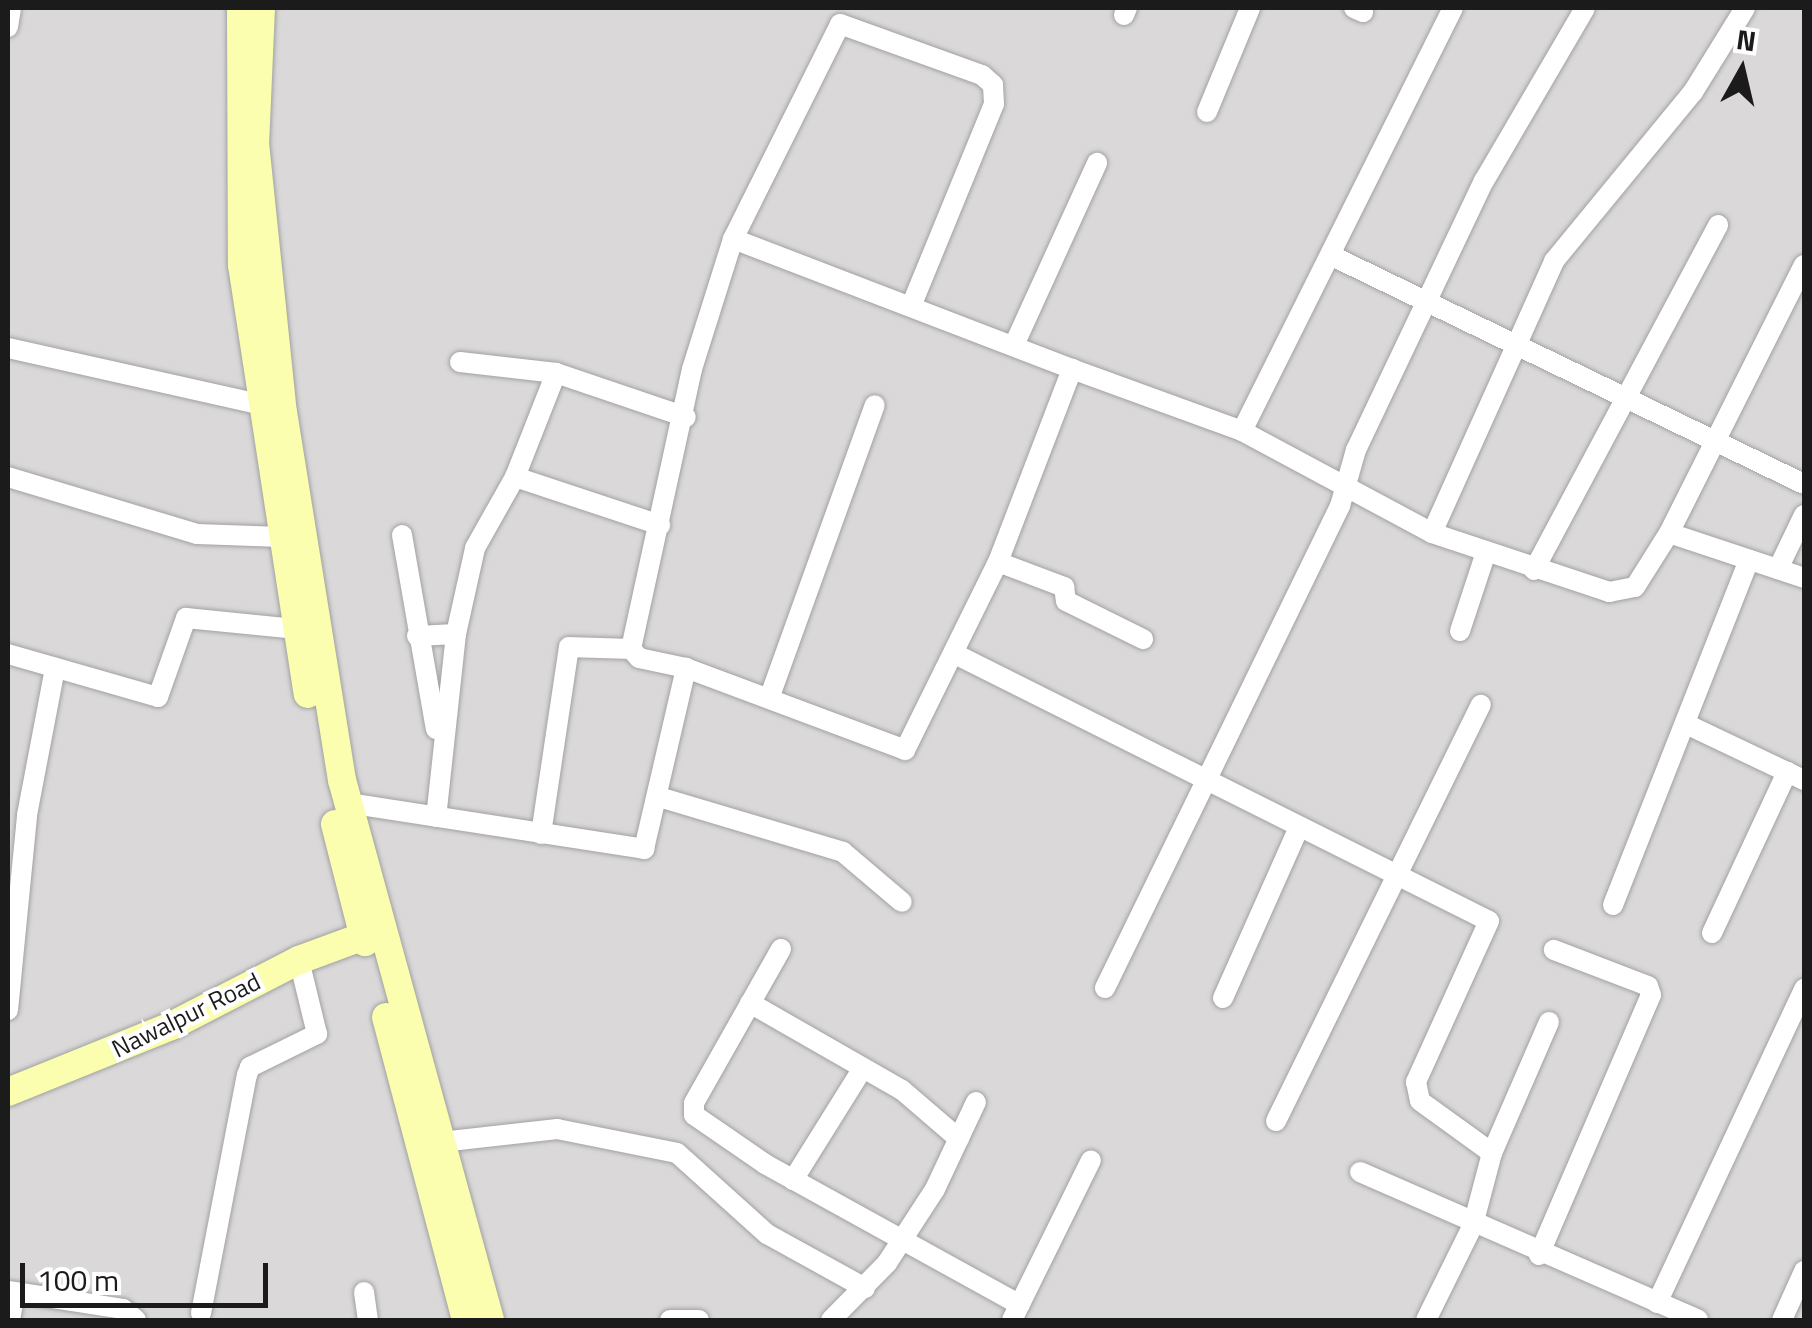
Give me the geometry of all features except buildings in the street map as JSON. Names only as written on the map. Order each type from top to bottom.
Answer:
[{"type":"street","points":[[8,27],[11,8]]},
{"type":"street","points":[[241,8],[242,265],[297,629],[364,936],[466,1320]]},
{"type":"street","points":[[261,8],[256,143],[284,412],[348,803],[490,1320]]},
{"type":"street","points":[[1207,112],[1250,8]]},
{"type":"street","points":[[1242,431],[1453,8]]},
{"type":"street","points":[[1105,988],[1347,485],[1356,450],[1484,180],[1584,8]]},
{"type":"street","points":[[1432,534],[1554,261],[1693,92],[1745,8]]},
{"type":"street","points":[[912,304],[994,104],[993,85],[982,75],[843,16],[733,239],[692,369],[686,417],[632,649],[638,658],[686,668],[770,696],[905,750],[998,562],[1072,369]]},
{"type":"street","points":[[1014,342],[1097,163]]},
{"type":"street","points":[[1534,570],[1718,225]]},
{"type":"street","points":[[733,239],[1242,431],[1432,534],[1534,570],[1623,592],[1634,587],[1669,533],[1804,265]]},
{"type":"street","points":[[1330,254],[1428,298],[1627,400],[1804,484]]},
{"type":"street","points":[[8,348],[262,405]]},
{"type":"street","points":[[460,362],[556,373],[686,417]]},
{"type":"street","points":[[436,817],[439,745],[456,634],[475,548],[515,477],[556,373]]},
{"type":"street","points":[[770,696],[876,405]]},
{"type":"street","points":[[8,477],[197,534],[282,537]]},
{"type":"street","points":[[515,477],[660,525]]},
{"type":"street","points":[[1778,569],[1804,514]]},
{"type":"street","points":[[1669,533],[1804,578]]},
{"type":"street","points":[[402,535],[439,745]]},
{"type":"street","points":[[1460,632],[1486,555]]},
{"type":"street","points":[[1613,905],[1749,560]]},
{"type":"street","points":[[998,562],[1064,587],[1066,601],[1143,639]]},
{"type":"street","points":[[8,654],[158,697],[186,618],[297,629]]},
{"type":"street","points":[[417,636],[456,634]]},
{"type":"street","points":[[540,834],[569,647],[632,649]]},
{"type":"street","points":[[955,654],[1206,783],[1489,921],[1414,1092],[1492,1152]]},
{"type":"street","points":[[8,1010],[27,816],[54,668]]},
{"type":"street","points":[[348,803],[639,850],[648,844],[686,668]]},
{"type":"street","points":[[1276,1120],[1481,705]]},
{"type":"street","points":[[1686,724],[1796,776],[1712,934]]},
{"type":"street","points":[[659,797],[843,852],[902,902]]},
{"type":"street","points":[[1223,998],[1299,827]]},
{"type":"street","name":"Nawalpur Road","points":[[8,1092],[171,1026],[299,960],[364,936]]},
{"type":"street","points":[[781,949],[694,1103],[694,1115],[793,1180],[902,1241],[1016,1313],[1091,1160]]},
{"type":"street","points":[[1539,1255],[1651,995],[1648,986],[1554,950]]},
{"type":"street","points":[[201,1313],[250,1067],[318,1034],[299,960]]},
{"type":"street","points":[[1657,1302],[1804,989]]},
{"type":"street","points":[[750,1003],[926,1107],[959,1139]]},
{"type":"street","points":[[1426,1320],[1473,1225],[1492,1152],[1549,1022]]},
{"type":"street","points":[[793,1180],[864,1068]]},
{"type":"street","points":[[831,1320],[864,1288],[902,1241],[976,1102]]},
{"type":"street","points":[[441,1142],[557,1130],[662,1148],[692,1163],[766,1234],[864,1288]]},
{"type":"street","points":[[1360,1172],[1539,1255],[1698,1320]]},
{"type":"street","points":[[1782,1320],[1804,1271]]},
{"type":"street","points":[[10,1320],[11,1291],[123,1310],[136,1320]]},
{"type":"street","points":[[364,1292],[368,1320]]},
{"type":"street","points":[[670,1320],[699,1320]]},
{"type":"shaded area","points":[[8,8],[1804,8],[1804,1320],[8,1320]]}]
